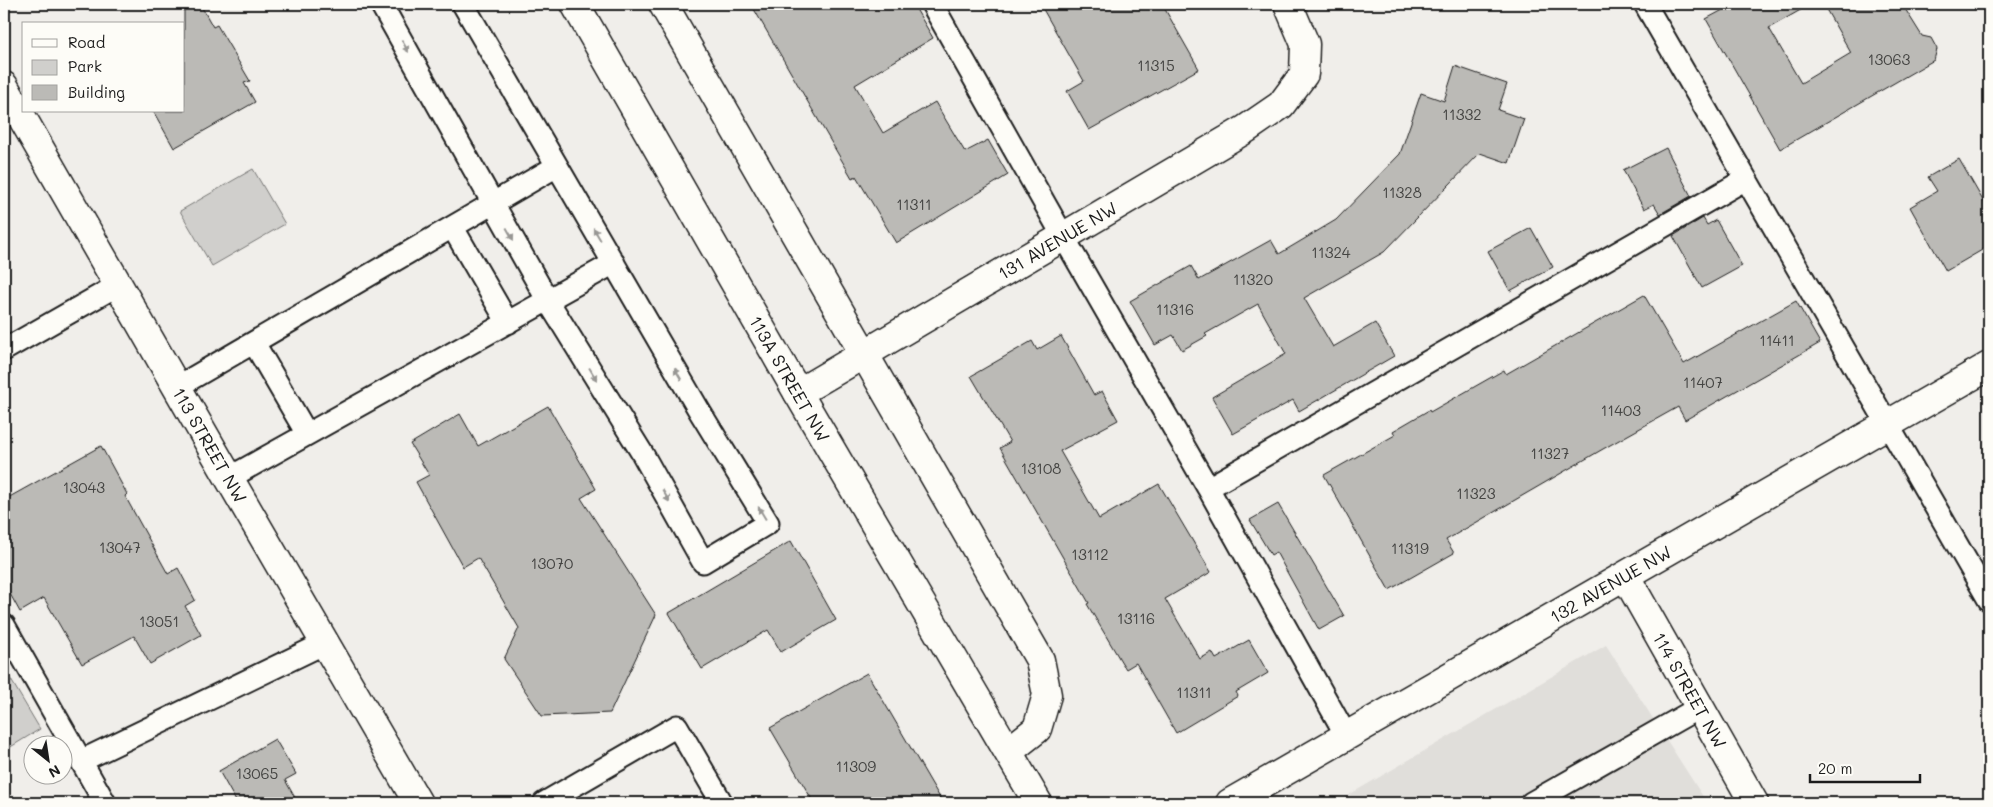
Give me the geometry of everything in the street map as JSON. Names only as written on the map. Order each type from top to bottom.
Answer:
[{"type":"street","name":"113A STREET NW","points":[[575,4],[798,392],[1038,803]]},
{"type":"street","points":[[663,4],[1040,660],[1047,696],[1037,728],[1009,751]]},
{"type":"street","name":"131 AVENUE NW","points":[[798,392],[1246,129],[1281,105],[1304,74],[1304,44],[1288,4]]},
{"type":"street","name":"113 STREET NW","points":[[4,86],[176,388],[418,803]]},
{"type":"street","name":"132 AVENUE NW","points":[[1230,803],[1626,577],[1989,366]]},
{"type":"street","name":"114 STREET NW","points":[[1626,577],[1754,803]]},
{"type":"lane","points":[[381,4],[548,301],[642,454],[703,562],[768,523],[700,412],[463,4]]},
{"type":"lane","points":[[932,4],[1062,236],[1208,488],[1347,737]]},
{"type":"lane","points":[[1645,4],[1989,600]]},
{"type":"lane","points":[[176,388],[557,166]]},
{"type":"lane","points":[[1208,488],[1746,179]]},
{"type":"lane","points":[[453,228],[508,323]]},
{"type":"lane","points":[[229,478],[614,263]]},
{"type":"lane","points":[[4,350],[118,285]]},
{"type":"lane","points":[[254,343],[307,434]]},
{"type":"lane","points":[[4,625],[105,803]]},
{"type":"lane","points":[[81,761],[325,643]]},
{"type":"lane","points":[[1531,803],[1700,707]]},
{"type":"lane","points":[[544,803],[677,726],[722,803]]},
{"type":"shaded area","points":[[1606,645],[1707,803],[1335,803]]},
{"type":"green space","points":[[253,169],[285,224],[212,266],[180,211]]},
{"type":"green space","points":[[4,668],[40,729],[32,734],[22,734],[22,740],[4,751]]},
{"type":"building","points":[[184,4],[200,4],[213,27],[217,25],[250,81],[244,83],[255,102],[174,148],[154,112],[185,112]]},
{"type":"building","points":[[751,4],[913,4],[933,38],[855,85],[883,133],[935,102],[965,152],[988,140],[1008,175],[896,243],[856,176],[852,178]]},
{"type":"building","points":[[1040,4],[1162,4],[1199,69],[1089,130],[1067,91],[1084,81]]},
{"type":"building","points":[[1734,4],[1811,4],[1769,28],[1801,83],[1851,53],[1823,4],[1902,4],[1922,36],[1931,38],[1937,49],[1934,60],[1780,149],[1706,19]]},
{"type":"building","points":[[1455,66],[1507,84],[1498,110],[1524,119],[1509,163],[1480,153],[1384,252],[1304,298],[1333,347],[1375,323],[1394,356],[1299,411],[1293,400],[1233,434],[1212,397],[1286,354],[1258,304],[1205,334],[1207,336],[1182,350],[1173,335],[1155,345],[1130,301],[1191,266],[1199,280],[1271,240],[1279,254],[1336,220],[1400,154],[1421,93],[1444,101]]},
{"type":"building","points":[[1666,148],[1691,196],[1660,214],[1654,204],[1644,209],[1623,170]]},
{"type":"building","points":[[1959,159],[1989,211],[1989,246],[1946,271],[1910,207],[1937,191],[1928,177]]},
{"type":"building","points":[[1703,218],[1707,225],[1716,220],[1742,266],[1702,288],[1673,236]]},
{"type":"building","points":[[1531,228],[1553,267],[1510,291],[1488,251]]},
{"type":"building","points":[[1644,295],[1684,364],[1796,301],[1820,343],[1685,420],[1678,407],[1603,449],[1446,540],[1454,553],[1389,590],[1324,475],[1395,435],[1393,431],[1429,410],[1430,412],[1504,370],[1506,374]]},
{"type":"building","points":[[1061,336],[1094,395],[1102,391],[1118,420],[1060,451],[1099,519],[1159,484],[1211,572],[1165,599],[1200,659],[1212,652],[1216,659],[1249,640],[1268,673],[1236,692],[1238,696],[1176,733],[1136,663],[1126,669],[1087,604],[1089,603],[1000,448],[1010,442],[971,376],[1032,341],[1037,350]]},
{"type":"building","points":[[548,406],[596,489],[581,498],[656,615],[610,713],[542,716],[504,659],[519,628],[478,558],[463,567],[416,482],[429,475],[410,444],[460,414],[478,446]]},
{"type":"building","points":[[101,446],[127,494],[125,496],[168,574],[178,568],[195,600],[185,606],[201,635],[150,664],[134,636],[82,664],[44,598],[20,612],[4,583],[4,500]]},
{"type":"building","points":[[1278,504],[1344,616],[1319,630],[1276,552],[1271,555],[1250,520]]},
{"type":"building","points":[[791,541],[836,620],[781,652],[768,630],[702,669],[669,613]]},
{"type":"building","points":[[867,673],[943,803],[814,803],[770,728]]},
{"type":"building","points":[[275,739],[296,774],[285,780],[298,803],[237,803],[219,771]]}]
